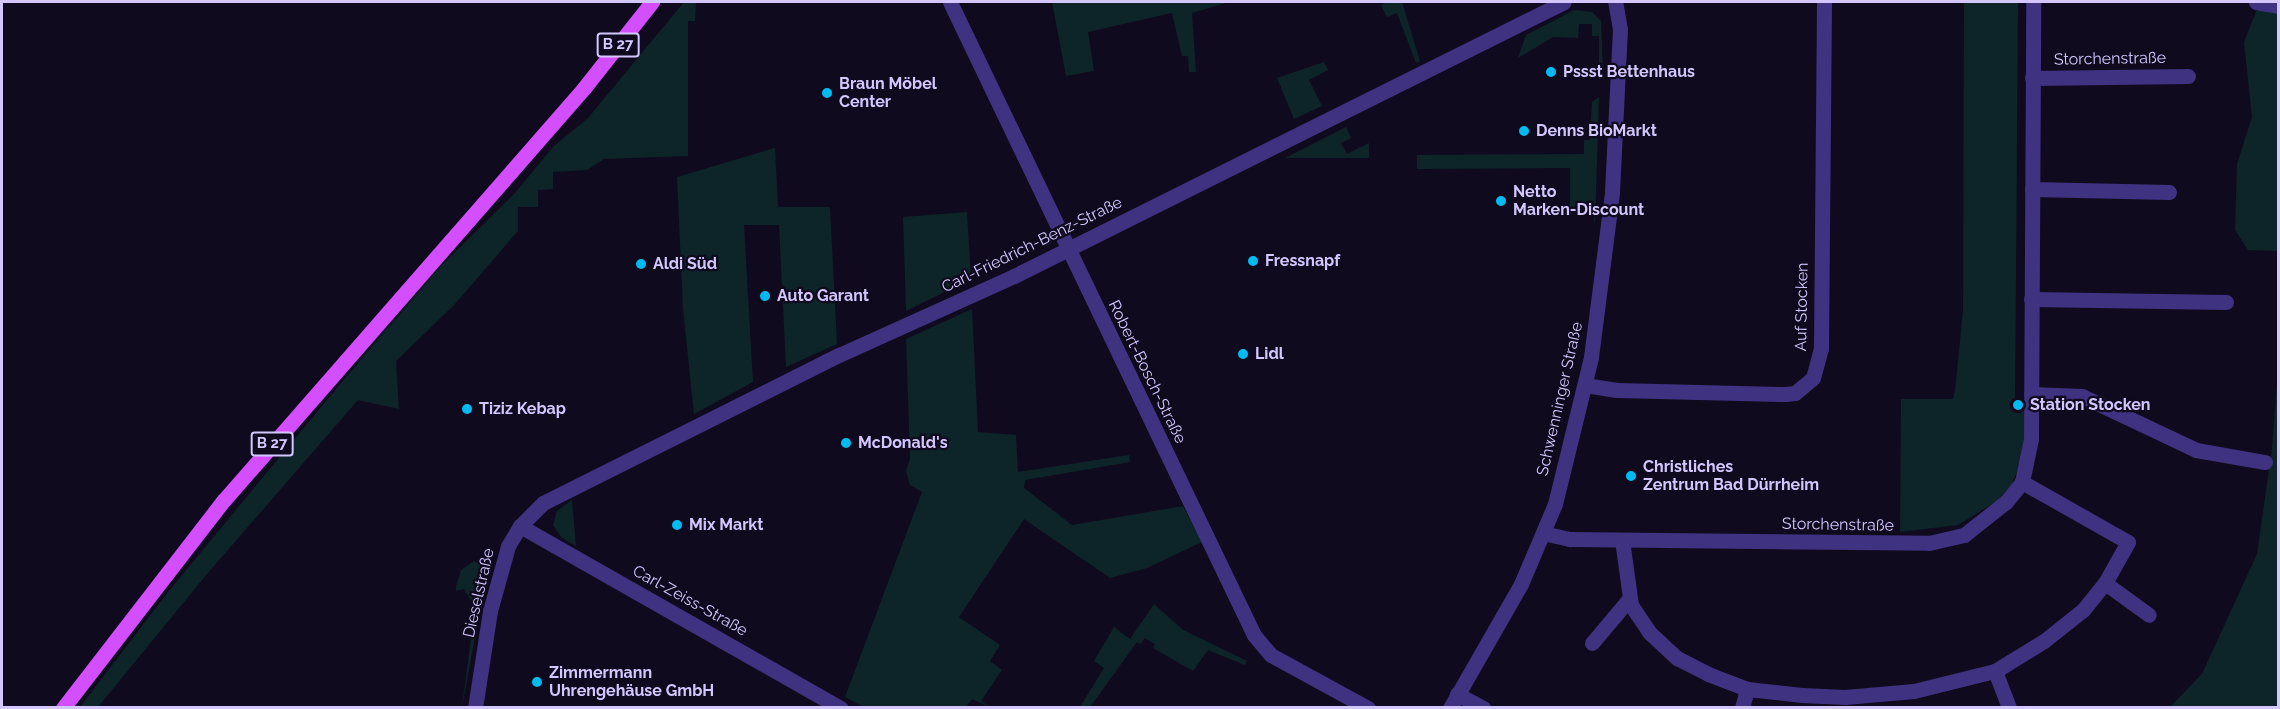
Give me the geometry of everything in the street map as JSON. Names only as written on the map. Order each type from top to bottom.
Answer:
[{"type":"main road","name":"B 27","points":[[63,708],[224,500],[584,88],[652,2]]},
{"type":"street","name":"Robert-Bosch-Straße","points":[[950,2],[1254,634],[1271,655],[1368,708]]},
{"type":"street","name":"Carl-Friedrich-Benz-Straße","points":[[520,526],[543,503],[571,486],[1069,248],[1564,2]]},
{"type":"street","name":"Schwenninger Straße","points":[[1454,701],[1521,584],[1543,533],[1555,504],[1585,385],[1602,285],[1612,192],[1620,29],[1614,2]]},
{"type":"street","name":"Auf Stocken","points":[[1585,385],[1617,390],[1785,394],[1795,393],[1813,378],[1821,349],[1824,2]]},
{"type":"street","name":"Storchenstraße","points":[[1543,533],[1570,539],[1910,544],[1948,541],[1994,515],[2022,482],[2031,439],[2033,2]]},
{"type":"street","points":[[2256,2],[2278,6]]},
{"type":"street","name":"Storchenstraße","points":[[2032,78],[2188,76]]},
{"type":"street","points":[[2032,189],[2169,192]]},
{"type":"street","points":[[2031,298],[2226,302]]},
{"type":"street","points":[[2031,394],[2082,396],[2196,450],[2265,462]]},
{"type":"street","points":[[1622,540],[1629,599],[1650,633],[1677,658],[1747,689],[1844,702],[1914,691],[1995,671],[2044,641],[2083,610],[2105,583],[2128,542],[2022,482]]},
{"type":"street","name":"Dieselstraße","points":[[475,708],[490,611],[508,546],[520,526]]},
{"type":"street","name":"Carl-Zeiss-Straße","points":[[520,526],[841,708]]},
{"type":"street","points":[[2105,583],[2149,615]]},
{"type":"street","points":[[1592,643],[1629,599]]},
{"type":"street","points":[[1995,671],[2009,708]]},
{"type":"street","points":[[1742,708],[1747,689]]},
{"type":"street","points":[[1454,701],[1483,708]]},
{"type":"green space","points":[[684,2],[715,2],[696,3],[695,21],[688,21],[688,156],[604,159],[587,170],[553,172],[553,189],[538,190],[538,207],[518,207],[518,231],[454,305],[396,361],[399,409],[358,400],[207,574],[98,707],[80,707],[168,592],[346,377],[442,265],[514,194],[554,146],[588,118]]},
{"type":"green space","points":[[1052,2],[1229,2],[1192,13],[1196,72],[1189,72],[1188,56],[1182,56],[1172,13],[1088,32],[1094,71],[1066,76]]},
{"type":"green space","points":[[1387,2],[1402,2],[1420,61],[1416,63],[1397,13],[1387,17],[1381,5]]},
{"type":"green space","points":[[1964,2],[2018,2],[2015,410],[2024,411],[2025,453],[2012,484],[1997,501],[1958,525],[1900,532],[1901,399],[1953,399],[1955,391],[1963,310]]},
{"type":"green space","points":[[2258,7],[2278,10],[2278,251],[2248,250],[2235,230],[2237,164],[2252,117],[2244,42]]},
{"type":"green space","points":[[1574,10],[1592,12],[1601,21],[1603,72],[1594,67],[1599,64],[1599,36],[1592,36],[1592,24],[1579,24],[1578,38],[1553,37],[1518,58],[1526,35]]},
{"type":"green space","points":[[1324,62],[1328,70],[1309,80],[1322,106],[1294,119],[1277,78]]},
{"type":"green space","points":[[1599,97],[1595,225],[1593,209],[1570,209],[1570,168],[1417,169],[1417,155],[1584,154],[1584,140],[1590,140],[1592,102]]},
{"type":"green space","points":[[1346,127],[1351,138],[1341,143],[1347,154],[1369,143],[1369,158],[1285,158]]},
{"type":"green space","points":[[775,148],[778,207],[830,207],[837,344],[786,367],[779,225],[744,225],[753,382],[694,414],[683,309],[677,177]]},
{"type":"green space","points":[[967,212],[971,279],[906,311],[903,217]]},
{"type":"green space","points":[[972,309],[978,432],[1016,435],[1018,472],[1129,455],[1130,462],[1025,480],[1024,488],[1072,525],[1183,506],[1202,542],[1147,568],[1110,578],[1024,519],[959,617],[1000,645],[990,661],[1002,670],[981,701],[990,707],[972,699],[966,707],[864,707],[845,697],[922,492],[910,485],[906,471],[910,459],[906,339]]},
{"type":"green space","points":[[2278,370],[2278,707],[2169,708],[2202,674],[2257,554],[2272,448]]},
{"type":"green space","points":[[572,500],[576,546],[562,538],[553,525],[557,511]]},
{"type":"green space","points":[[474,561],[483,566],[485,583],[462,707],[475,607],[464,589],[456,591],[456,586],[461,570]]},
{"type":"green space","points":[[1154,604],[1183,630],[1247,661],[1245,665],[1208,650],[1193,671],[1153,648],[1155,644],[1145,638],[1140,644],[1137,642],[1090,707],[1080,707],[1104,668],[1094,661],[1114,627],[1130,639]]},
{"type":"place","name":"Pssst Bettenhaus","points":[[1551,72]]},
{"type":"place","name":"Braun Möbel Center","points":[[827,93]]},
{"type":"place","name":"Denns BioMarkt","points":[[1524,131]]},
{"type":"place","name":"Netto Marken-Discount","points":[[1501,201]]},
{"type":"place","name":"Fressnapf","points":[[1253,261]]},
{"type":"place","name":"Aldi Süd","points":[[641,264]]},
{"type":"place","name":"Auto Garant","points":[[765,296]]},
{"type":"place","name":"Lidl","points":[[1243,354]]},
{"type":"place","name":"Station Stocken","points":[[2018,405]]},
{"type":"place","name":"Tiziz Kebap","points":[[467,409]]},
{"type":"place","name":"McDonald's","points":[[846,443]]},
{"type":"place","name":"Christliches Zentrum Bad Dürrheim","points":[[1631,476]]},
{"type":"place","name":"Mix Markt","points":[[677,525]]},
{"type":"place","name":"Zimmermann Uhrengehäuse GmbH","points":[[537,682]]}]
